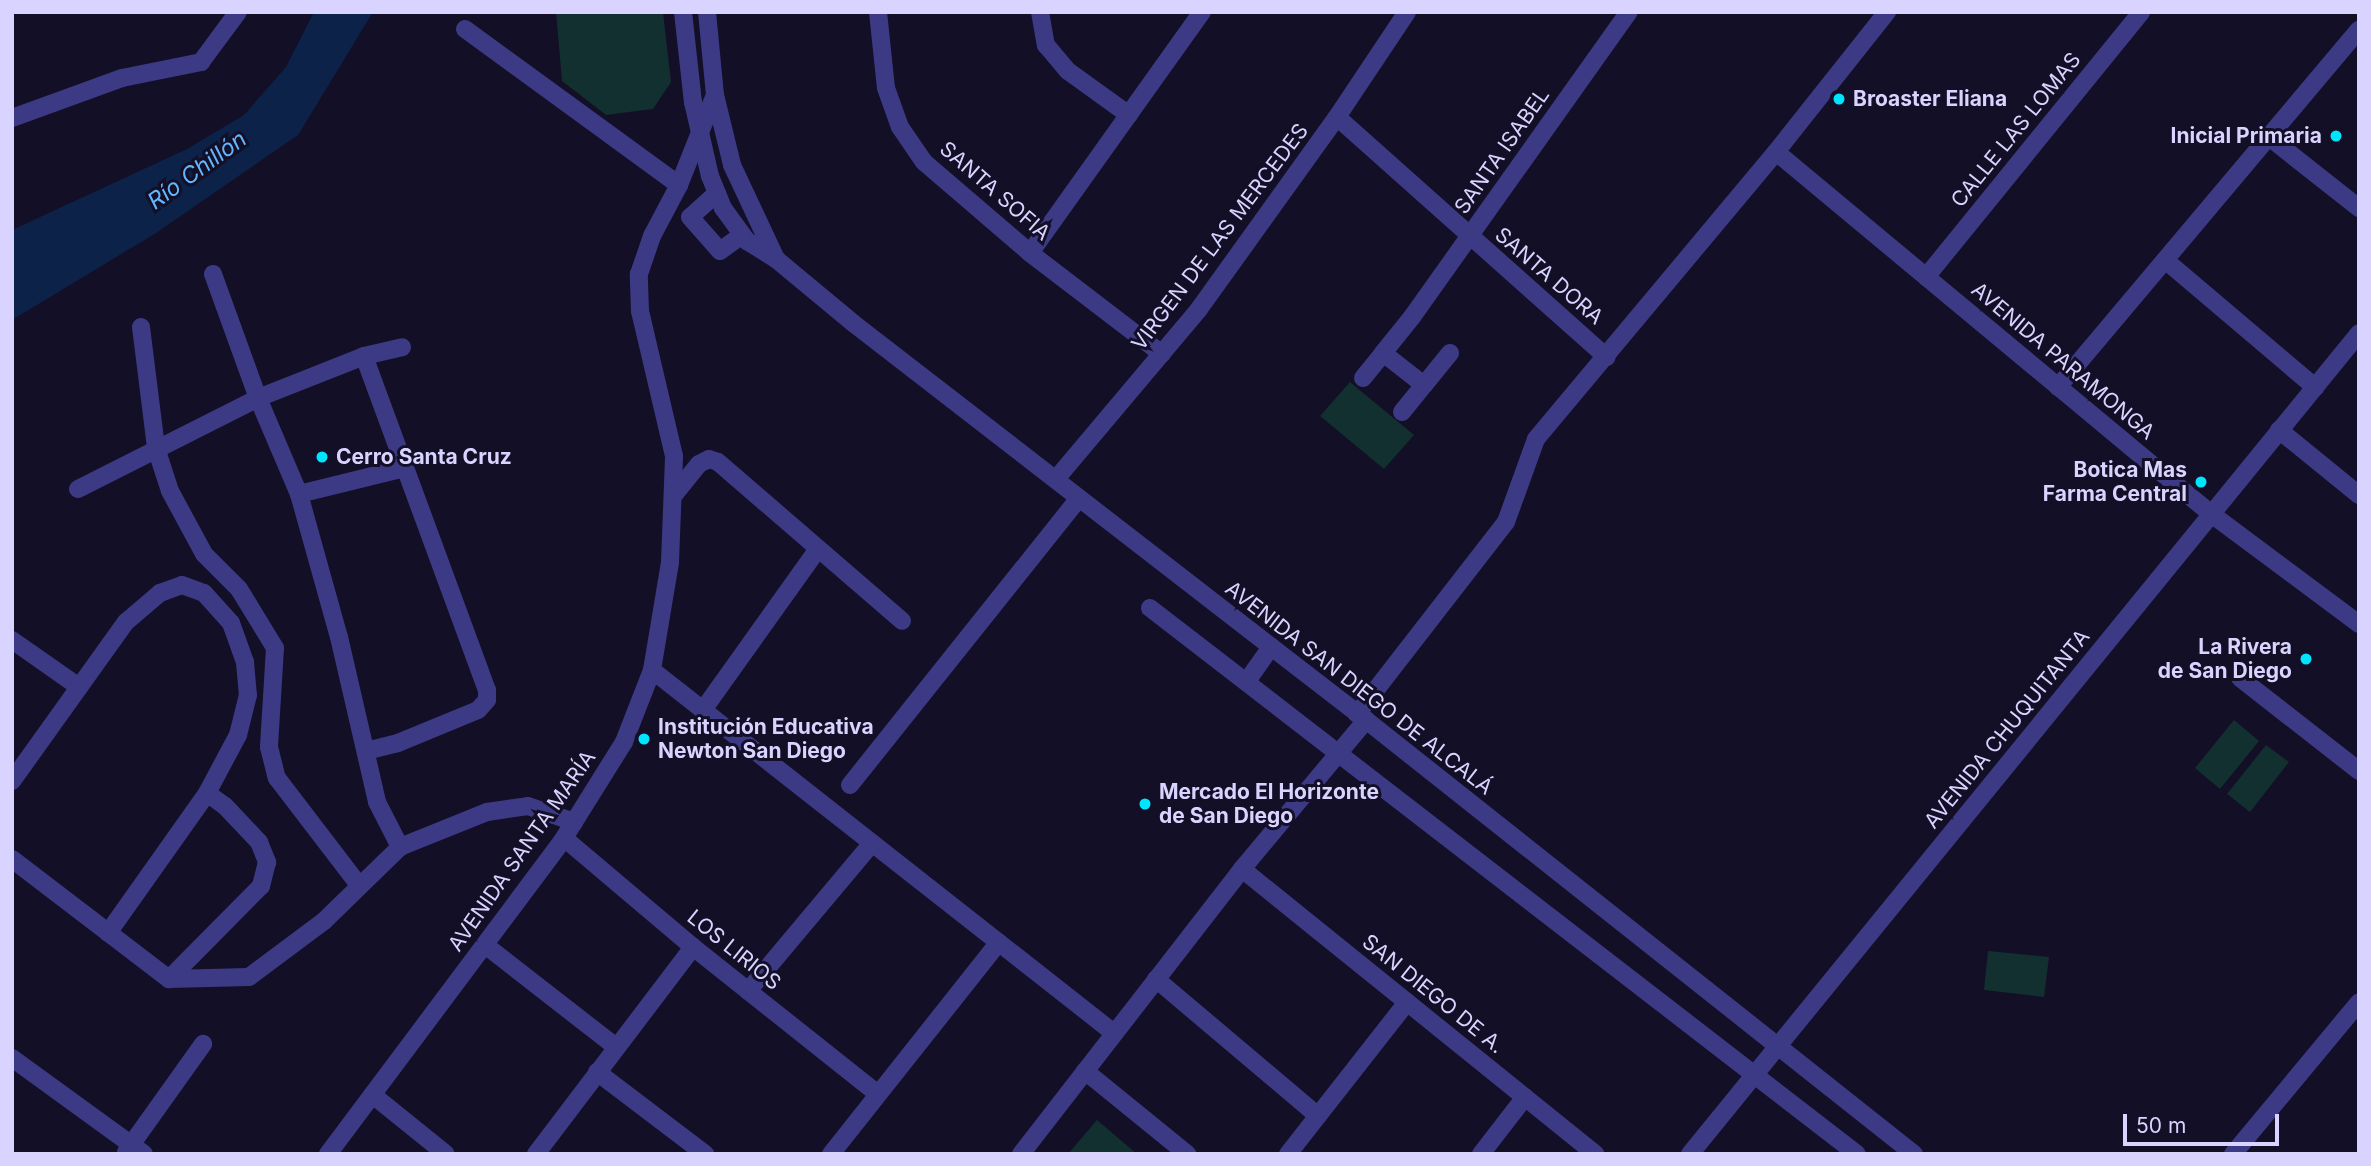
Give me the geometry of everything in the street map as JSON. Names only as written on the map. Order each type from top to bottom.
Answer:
[{"type":"street","points":[[12,118],[122,78],[201,62],[238,12]]},
{"type":"street","name":"AVENIDA SAN DIEGO DE ALCALÁ","points":[[683,12],[699,133],[723,208],[747,241],[776,259],[853,323],[1362,717],[1914,1154]]},
{"type":"street","name":"AVENIDA SAN DIEGO DE ALCALÁ","points":[[707,12],[715,95],[732,165],[776,259]]},
{"type":"street","name":"SANTA SOFIA","points":[[878,12],[886,88],[901,127],[924,162],[1030,253],[1162,354]]},
{"type":"street","points":[[1040,12],[1046,45],[1068,71],[1129,115]]},
{"type":"street","points":[[1030,253],[1202,12]]},
{"type":"street","name":"VIRGEN DE LAS MERCEDES","points":[[1056,480],[1199,309],[1337,117],[1407,12]]},
{"type":"street","name":"SANTA ISABEL","points":[[1363,378],[1412,317],[1629,12]]},
{"type":"street","points":[[1021,1154],[1242,869],[1340,752],[1362,717],[1506,522],[1536,439],[1776,152],[1887,12]]},
{"type":"street","name":"CALLE LAS LOMAS","points":[[1926,277],[2141,12]]},
{"type":"street","points":[[465,29],[679,185]]},
{"type":"street","points":[[2058,387],[2359,30]]},
{"type":"street","name":"AVENIDA SANTA MARÍA","points":[[328,1154],[374,1096],[569,830],[624,742],[652,670],[670,562],[674,456],[640,311],[639,274],[652,236],[679,185],[715,95]]},
{"type":"street","name":"SANTA DORA","points":[[1337,117],[1606,357]]},
{"type":"street","points":[[2269,137],[2359,208]]},
{"type":"street","name":"AVENIDA PARAMONGA","points":[[1776,152],[2210,513],[2359,624]]},
{"type":"street","points":[[690,217],[717,193]]},
{"type":"street","points":[[669,203],[690,217],[720,251],[742,234]]},
{"type":"street","points":[[2165,260],[2315,387]]},
{"type":"street","points":[[213,274],[258,398],[299,494],[340,637],[377,802],[400,847]]},
{"type":"street","points":[[141,327],[156,448],[170,491],[204,554],[239,589],[275,648],[269,747],[277,778],[358,884]]},
{"type":"street","name":"AVENIDA CHUQUITANTA","points":[[1690,1154],[2359,333]]},
{"type":"street","points":[[78,489],[258,398],[364,356],[402,347]]},
{"type":"street","points":[[1383,353],[1424,385]]},
{"type":"street","points":[[1402,412],[1450,353]]},
{"type":"street","points":[[364,356],[484,679],[487,700],[478,710],[398,743],[366,751]]},
{"type":"street","points":[[2279,430],[2359,495]]},
{"type":"street","points":[[673,496],[699,464],[709,459],[718,462],[902,621]]},
{"type":"street","points":[[299,494],[405,468]]},
{"type":"street","points":[[850,785],[1079,498]]},
{"type":"street","points":[[703,710],[817,550]]},
{"type":"street","points":[[12,781],[127,622],[160,593],[182,585],[204,593],[231,623],[245,662],[248,695],[238,735],[207,793],[108,933]]},
{"type":"street","points":[[1150,608],[1340,752],[1857,1154]]},
{"type":"street","points":[[12,640],[79,687]]},
{"type":"street","points":[[1247,681],[1271,647]]},
{"type":"street","points":[[652,670],[1114,1033]]},
{"type":"street","points":[[2240,678],[2359,771]]},
{"type":"street","points":[[169,979],[261,886],[267,862],[259,842],[207,793]]},
{"type":"street","points":[[12,859],[169,979],[249,978],[324,920],[358,884],[400,847],[487,812],[528,806],[569,830]]},
{"type":"street","name":"LOS LIRIOS","points":[[569,830],[693,947],[878,1094]]},
{"type":"street","points":[[748,991],[872,843]]},
{"type":"street","name":"SAN DIEGO DE A.","points":[[1242,869],[1595,1154]]},
{"type":"street","points":[[831,1154],[999,943]]},
{"type":"street","points":[[485,945],[617,1047]]},
{"type":"street","points":[[536,1154],[693,947]]},
{"type":"street","points":[[1156,979],[1318,1116]]},
{"type":"street","points":[[1288,1154],[1407,1002]]},
{"type":"street","points":[[2233,1154],[2359,1002]]},
{"type":"street","points":[[12,1059],[133,1151],[203,1044]]},
{"type":"street","points":[[1085,1071],[1187,1154]]},
{"type":"street","points":[[597,1072],[705,1154]]},
{"type":"street","points":[[374,1096],[446,1154]]},
{"type":"street","points":[[1481,1154],[1525,1097]]},
{"type":"green space","points":[[556,12],[663,12],[671,82],[653,109],[606,115],[562,81]]},
{"type":"green space","points":[[1350,382],[1414,435],[1384,469],[1320,416]]},
{"type":"green space","points":[[2234,720],[2259,741],[2220,789],[2195,768]]},
{"type":"green space","points":[[2266,745],[2289,762],[2250,812],[2227,794]]},
{"type":"green space","points":[[1988,951],[2049,957],[2044,997],[1984,990]]},
{"type":"green space","points":[[1097,1120],[1137,1154],[1068,1154]]},
{"type":"water","name":"Río Chillón","points":[[314,12],[373,12],[298,135],[156,233],[12,320],[12,230],[187,149],[244,115],[286,67]]},
{"type":"place","name":"Broaster Eliana","points":[[1839,99]]},
{"type":"place","name":"Inicial Primaria","points":[[2336,136]]},
{"type":"place","name":"Cerro Santa Cruz","points":[[322,457]]},
{"type":"place","name":"Botica Mas Farma Central","points":[[2201,482]]},
{"type":"place","name":"La Rivera de San Diego","points":[[2306,659]]},
{"type":"place","name":"Institución Educativa Newton San Diego","points":[[644,739]]},
{"type":"place","name":"Mercado El Horizonte de San Diego","points":[[1145,804]]}]
